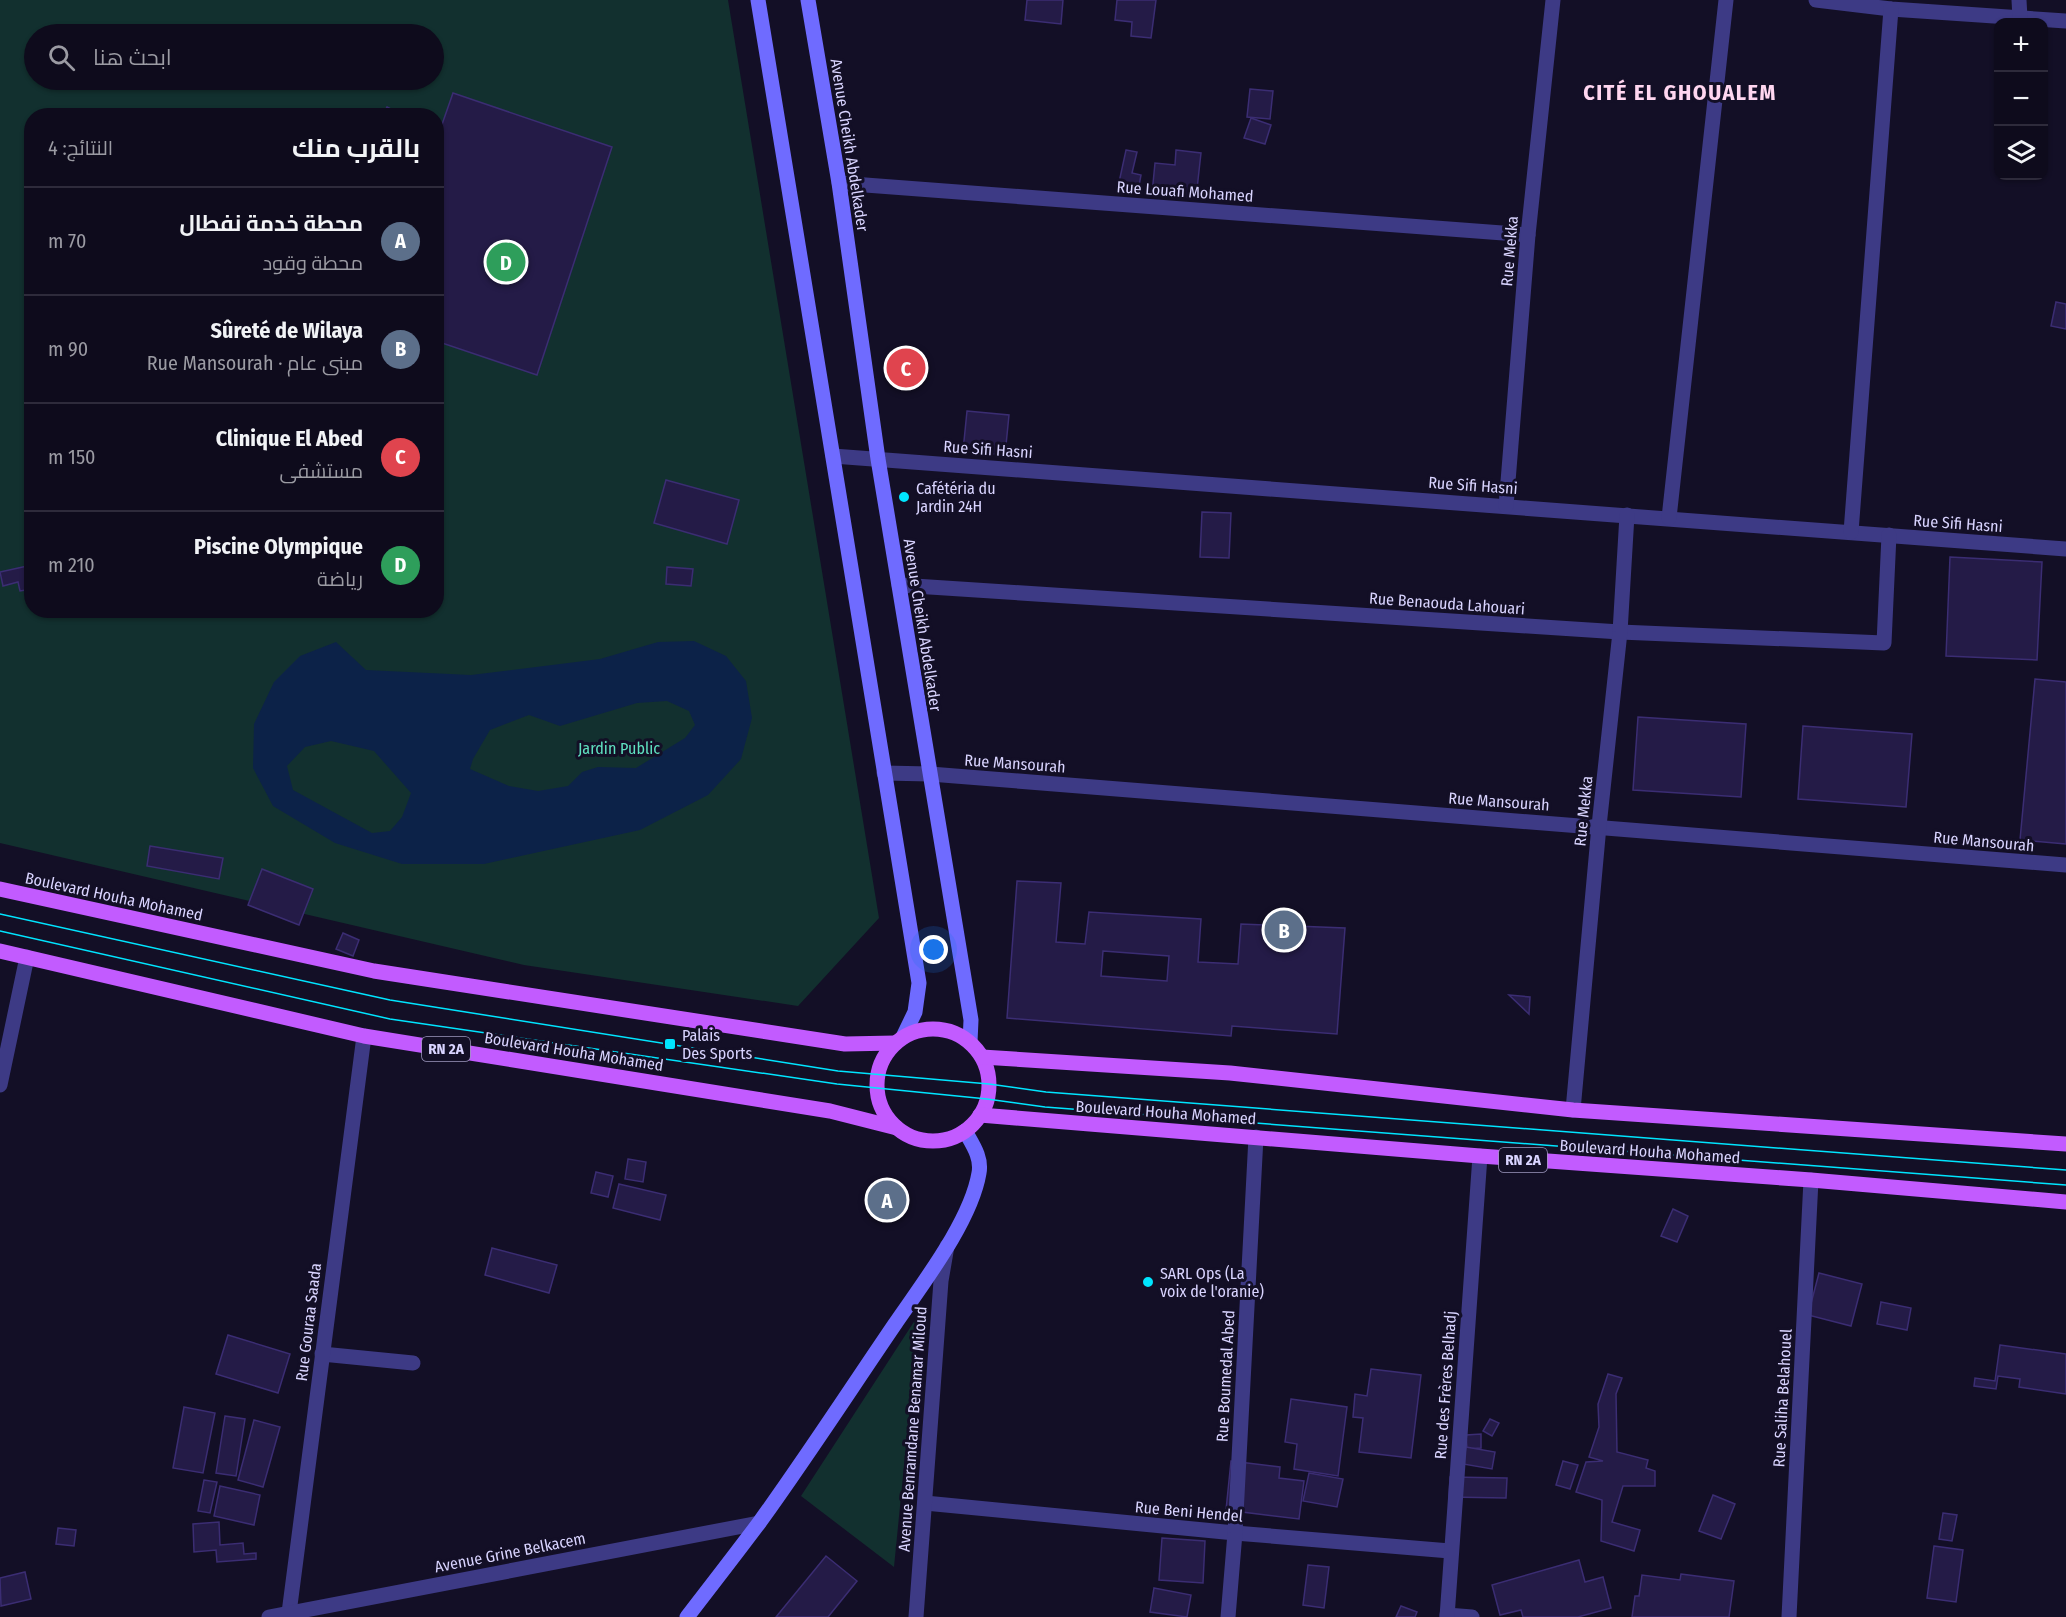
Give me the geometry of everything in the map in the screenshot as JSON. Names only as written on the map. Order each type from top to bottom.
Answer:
[{"type":"main road","points":[[758,0],[919,983],[915,1012],[899,1040],[881,1063],[877,1089],[881,1107],[897,1128],[915,1138],[940,1141],[965,1131],[981,1115],[987,1099],[989,1084],[982,1057],[970,1042],[954,1033],[937,1029],[919,1030],[899,1040]]},
{"type":"main road","name":"Avenue Cheikh Abdelkader","points":[[808,0],[839,183],[878,459],[971,1020],[970,1042]]},
{"type":"main road","name":"Boulevard Houha Mohamed","points":[[0,889],[374,971],[845,1044],[899,1040]]},
{"type":"main road","name":"Boulevard Houha Mohamed","points":[[0,951],[364,1036],[830,1111],[897,1128]]},
{"type":"main road","points":[[982,1057],[1230,1073],[1573,1110],[2066,1144]]},
{"type":"main road","name":"Boulevard Houha Mohamed","points":[[981,1115],[2066,1202]]},
{"type":"main road","points":[[687,1617],[759,1523],[948,1244],[965,1215],[979,1174],[979,1161],[965,1131]]},
{"type":"street","name":"Rue Mekka","points":[[1506,506],[1528,235],[1553,0]]},
{"type":"street","points":[[1669,518],[1726,0]]},
{"type":"street","points":[[1816,0],[1891,9],[2020,18],[2019,0]]},
{"type":"street","points":[[1851,532],[1891,9]]},
{"type":"street","points":[[2048,20],[2066,21]]},
{"type":"street","name":"Rue Louafi Mohamed","points":[[839,183],[1528,235]]},
{"type":"street","name":"Rue Sifi Hasni","points":[[833,456],[2066,549]]},
{"type":"street","name":"Rue Mekka","points":[[1573,1110],[1599,826],[1620,633],[1628,515]]},
{"type":"street","name":"Rue Benaouda Lahouari","points":[[899,585],[1620,633],[1884,643],[1889,536]]},
{"type":"street","name":"Rue Mansourah","points":[[884,773],[930,774],[1599,826],[2066,866]]},
{"type":"street","points":[[0,1085],[27,957]]},
{"type":"street","name":"Rue Gouraa Saada","points":[[289,1613],[364,1036]]},
{"type":"street","name":"Rue Boumedal Abed","points":[[1228,1617],[1256,1137]]},
{"type":"street","name":"Rue des Frères Belhadj","points":[[1447,1616],[1480,1156]]},
{"type":"street","name":"Rue Saliha Belahouel","points":[[1790,1617],[1810,1180]]},
{"type":"street","name":"Avenue Benramdane Benamar Miloud","points":[[916,1617],[941,1281],[948,1244]]},
{"type":"street","points":[[322,1354],[413,1363]]},
{"type":"street","name":"Rue Beni Hendel","points":[[925,1503],[1450,1551]]},
{"type":"street","name":"Avenue Grine Belkacem","points":[[269,1617],[759,1523]]},
{"type":"street","points":[[1447,1616],[1472,1617]]},
{"type":"green space","name":"Jardin Public","points":[[0,0],[728,0],[879,918],[798,1006],[524,965],[0,843]]},
{"type":"green space","points":[[919,1314],[894,1567],[801,1496]]},
{"type":"water","points":[[694,641],[726,656],[746,681],[752,718],[741,759],[708,795],[640,830],[484,864],[402,864],[335,843],[273,806],[253,768],[254,724],[274,682],[300,656],[336,642],[366,670],[471,675],[600,659],[658,642]],"holes":[[[667,701],[689,711],[695,725],[685,738],[636,768],[598,767],[582,772],[568,786],[538,791],[509,786],[470,769],[473,759],[490,730],[529,715],[560,726],[637,703]],[[331,741],[374,751],[411,793],[402,817],[390,831],[372,833],[293,790],[287,766],[305,747]]]},
{"type":"building","points":[[1027,0],[1063,0],[1061,24],[1025,20]]},
{"type":"building","points":[[1117,0],[1156,0],[1151,38],[1131,36],[1132,22],[1115,20]]},
{"type":"building","points":[[1250,89],[1273,91],[1270,119],[1247,117]]},
{"type":"building","points":[[453,93],[612,147],[537,375],[444,344],[444,119]]},
{"type":"building","points":[[1251,118],[1271,125],[1265,144],[1244,138]]},
{"type":"building","points":[[1126,150],[1137,152],[1132,173],[1141,175],[1138,191],[1118,187]]},
{"type":"building","points":[[1176,150],[1201,153],[1196,198],[1152,194],[1155,163],[1175,165]]},
{"type":"building","points":[[2056,302],[2066,304],[2066,329],[2051,326]]},
{"type":"building","points":[[967,411],[1009,415],[1005,455],[963,451]]},
{"type":"building","points":[[666,480],[739,500],[727,544],[654,523]]},
{"type":"building","points":[[1202,512],[1231,513],[1229,558],[1200,557]]},
{"type":"building","points":[[1950,557],[2042,562],[2037,660],[1946,656]]},
{"type":"building","points":[[24,567],[24,590],[20,591],[18,582],[3,586],[0,572]]},
{"type":"building","points":[[667,567],[693,569],[691,586],[666,584]]},
{"type":"building","points":[[2035,679],[2066,682],[2066,844],[2020,840]]},
{"type":"building","points":[[1638,717],[1746,724],[1741,797],[1633,790]]},
{"type":"building","points":[[1803,726],[1912,734],[1906,807],[1798,799]]},
{"type":"building","points":[[150,846],[223,858],[219,879],[147,866]]},
{"type":"building","points":[[262,869],[313,889],[299,925],[248,905]]},
{"type":"building","points":[[1017,881],[1061,883],[1056,942],[1085,944],[1089,912],[1201,919],[1198,962],[1238,964],[1241,924],[1345,928],[1337,1034],[1232,1026],[1231,1036],[1007,1018]],"holes":[[[1103,951],[1169,956],[1167,981],[1101,976]]]},
{"type":"building","points":[[343,933],[359,940],[353,956],[336,949]]},
{"type":"building","points":[[1509,995],[1530,997],[1529,1014]]},
{"type":"building","points":[[628,1159],[646,1162],[643,1182],[625,1179]]},
{"type":"building","points":[[596,1172],[613,1176],[608,1197],[591,1193]]},
{"type":"building","points":[[619,1184],[666,1195],[660,1220],[613,1208]]},
{"type":"building","points":[[1673,1209],[1688,1216],[1677,1242],[1661,1236]]},
{"type":"building","points":[[492,1248],[557,1265],[549,1293],[485,1275]]},
{"type":"building","points":[[1819,1273],[1862,1284],[1851,1326],[1808,1315]]},
{"type":"building","points":[[1881,1302],[1911,1308],[1907,1330],[1877,1324]]},
{"type":"building","points":[[228,1335],[290,1354],[278,1393],[216,1374]]},
{"type":"building","points":[[2000,1345],[2066,1354],[2066,1394],[2019,1387],[2020,1379],[1998,1376],[1996,1389],[1974,1386],[1975,1378],[1995,1381]]},
{"type":"building","points":[[1371,1369],[1421,1375],[1411,1458],[1359,1452],[1363,1418],[1353,1417],[1355,1394],[1367,1396]]},
{"type":"building","points":[[1608,1374],[1622,1378],[1616,1394],[1617,1452],[1648,1460],[1646,1468],[1655,1471],[1655,1486],[1623,1486],[1612,1522],[1640,1530],[1634,1551],[1601,1541],[1602,1500],[1576,1492],[1586,1462],[1603,1461],[1589,1457],[1599,1427],[1598,1404]]},
{"type":"building","points":[[1291,1399],[1347,1407],[1338,1476],[1294,1469],[1297,1444],[1285,1442]]},
{"type":"building","points":[[184,1407],[215,1413],[203,1473],[173,1468]]},
{"type":"building","points":[[225,1416],[245,1419],[236,1476],[216,1473]]},
{"type":"building","points":[[1490,1419],[1499,1423],[1492,1436],[1483,1431]]},
{"type":"building","points":[[254,1420],[280,1427],[263,1487],[238,1480]]},
{"type":"building","points":[[1481,1434],[1481,1448],[1467,1449],[1466,1435]]},
{"type":"building","points":[[1466,1447],[1495,1452],[1492,1469],[1463,1464]]},
{"type":"building","points":[[1231,1461],[1280,1467],[1279,1478],[1304,1481],[1299,1519],[1226,1510]]},
{"type":"building","points":[[1563,1461],[1578,1465],[1570,1489],[1556,1485]]},
{"type":"building","points":[[1309,1473],[1343,1479],[1337,1507],[1303,1501]]},
{"type":"building","points":[[1450,1477],[1507,1478],[1506,1498],[1449,1497]]},
{"type":"building","points":[[204,1480],[217,1482],[210,1513],[198,1511]]},
{"type":"building","points":[[220,1486],[260,1495],[254,1525],[214,1516]]},
{"type":"building","points":[[1713,1495],[1735,1504],[1721,1539],[1699,1531]]},
{"type":"building","points":[[1943,1513],[1957,1515],[1952,1541],[1939,1539]]},
{"type":"building","points":[[219,1522],[220,1545],[243,1543],[244,1554],[256,1553],[256,1559],[217,1562],[216,1550],[194,1552],[193,1524]]},
{"type":"building","points":[[58,1528],[76,1530],[74,1546],[56,1544]]},
{"type":"building","points":[[1162,1538],[1205,1541],[1203,1583],[1159,1580]]},
{"type":"building","points":[[1934,1546],[1963,1550],[1956,1602],[1927,1598]]},
{"type":"building","points":[[826,1556],[857,1581],[828,1617],[776,1617]]},
{"type":"building","points":[[1579,1560],[1585,1582],[1603,1577],[1611,1608],[1578,1617],[1523,1617],[1521,1610],[1500,1615],[1492,1585]]},
{"type":"building","points":[[1308,1565],[1329,1567],[1324,1608],[1303,1605]]},
{"type":"building","points":[[25,1572],[31,1599],[1,1606],[0,1578]]},
{"type":"building","points":[[1681,1574],[1734,1581],[1729,1617],[1632,1617],[1635,1596],[1639,1596],[1642,1575],[1680,1580]]},
{"type":"building","points":[[1154,1588],[1191,1595],[1187,1617],[1150,1612]]},
{"type":"building","points":[[1401,1606],[1417,1612],[1415,1617],[1396,1617]]},
{"type":"tram line","points":[[0,914],[390,1000],[838,1071],[989,1084],[1046,1092],[2066,1170]]},
{"type":"tram line","points":[[0,931],[390,1019],[837,1084],[1045,1107],[2066,1185]]},
{"type":"place","name":"Piscine Olympique","points":[[506,262]]},
{"type":"place","name":"Clinique El Abed","points":[[906,368]]},
{"type":"place","name":"Cafétéria du Jardin 24H","points":[[904,497]]},
{"type":"place","name":"Sûreté de Wilaya","points":[[1284,930]]},
{"type":"place","name":"Palais Des Sports","points":[[670,1044]]},
{"type":"place","name":"محطة خدمة نفطال","points":[[887,1200]]},
{"type":"place","name":"SARL Ops (La voix de l'oranie)","points":[[1148,1282]]},
{"type":"district","name":"CITÉ EL GHOUALEM","points":[[1680,92]]}]
